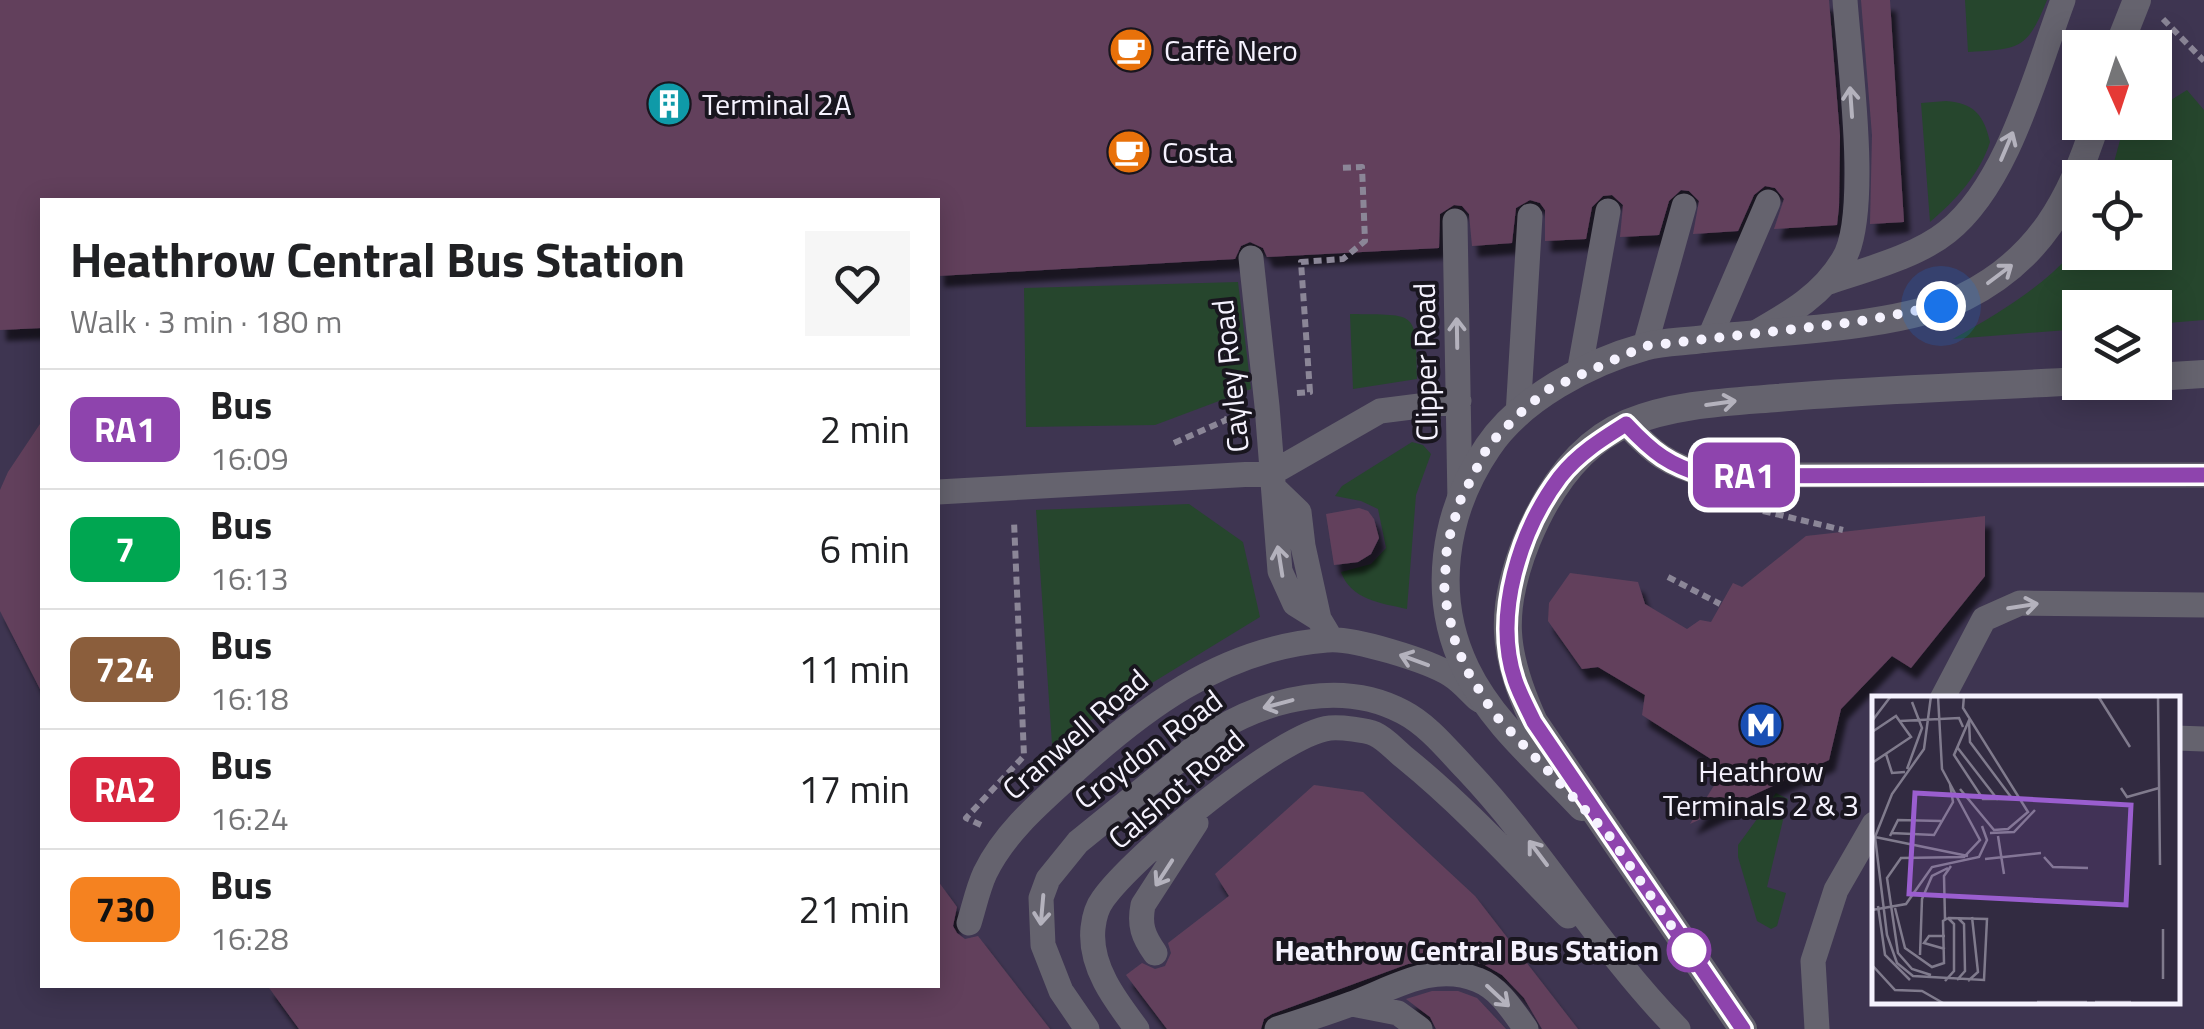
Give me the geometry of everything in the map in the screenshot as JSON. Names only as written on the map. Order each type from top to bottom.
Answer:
[{"type":"street","points":[[2130,30],[2147,6]]},
{"type":"street","points":[[1608,834],[1494,714],[1456,645],[1444,594],[1447,545],[1460,501],[1488,446],[1547,390],[1645,346],[1917,312],[1941,306],[1984,286],[2017,260],[2055,220],[2074,186],[2090,140]]},
{"type":"street","points":[[2172,376],[2203,375]]},
{"type":"street","points":[[1743,1029],[1534,722],[1514,679],[1507,634],[1510,591],[1540,507],[1562,475],[1589,448],[1626,424],[1671,410],[1728,402],[2062,382]]},
{"type":"lane","points":[[1756,334],[1809,301],[1844,259],[1854,237],[1858,200],[1845,0]]},
{"type":"lane","points":[[1826,283],[1893,260],[1946,233],[1982,195],[2006,150],[2062,0]]},
{"type":"lane","points":[[1709,339],[1768,202]]},
{"type":"lane","points":[[1645,346],[1684,206]]},
{"type":"lane","points":[[1580,373],[1608,211]]},
{"type":"lane","points":[[1518,415],[1530,216]]},
{"type":"lane","name":"Clipper Road","points":[[1455,221],[1460,501]]},
{"type":"lane","name":"Cayley Road","points":[[1251,258],[1280,571],[1295,604],[1325,629]]},
{"type":"lane","points":[[940,492],[1273,480],[1380,411],[1458,401]]},
{"type":"lane","points":[[1626,424],[1673,466],[1706,476],[2204,475]]},
{"type":"lane","points":[[1944,696],[1984,618],[2020,604],[2204,606]]},
{"type":"lane","name":"Cranwell Road","points":[[969,924],[985,873],[1019,822],[1115,734],[1171,692],[1240,660],[1325,629],[1451,675],[1494,714]]},
{"type":"lane","name":"Croydon Road","points":[[1088,1028],[1056,981],[1043,945],[1041,898],[1060,861],[1214,732],[1238,717],[1280,702],[1329,694],[1390,707],[1405,713],[1435,736],[1535,848],[1637,988],[1678,1029]]},
{"type":"lane","name":"Calshot Road","points":[[1138,1029],[1118,1004],[1098,966],[1092,946],[1100,903],[1124,874],[1212,798],[1274,751],[1329,728],[1375,734],[1477,822],[1637,988]]},
{"type":"lane","points":[[2179,738],[2204,739]]},
{"type":"lane","points":[[1155,953],[1143,936],[1140,920],[1144,904],[1212,798]]},
{"type":"lane","points":[[1818,1029],[1813,961],[1836,890],[1872,827]]},
{"type":"lane","points":[[1277,1029],[1420,976],[1460,975],[1479,980],[1498,993],[1526,1029]]},
{"type":"lane","points":[[1352,1004],[1398,1012],[1420,1029]]},
{"type":"path","points":[[2147,6],[2204,61]]},
{"type":"path","points":[[1158,449],[1226,420],[1238,400],[1310,392],[1302,262],[1343,259],[1365,241],[1362,166],[1340,168]]},
{"type":"path","points":[[1009,837],[966,818],[1024,756],[1013,488]]},
{"type":"path","points":[[1747,507],[1843,530]]},
{"type":"path","points":[[1668,577],[1720,604]]},
{"type":"shaded area","points":[[0,0],[2204,0],[2204,1029],[0,1029]]},
{"type":"green space","points":[[1965,0],[2047,0],[2034,29],[2020,44],[1968,52]]},
{"type":"green space","points":[[2187,90],[2204,110],[2204,320],[2172,323],[2172,290],[2062,290],[2062,330],[1953,339],[2005,308],[2062,263],[2062,270],[2172,270],[2172,160],[2115,160],[2120,140],[2172,140],[2172,99]]},
{"type":"green space","points":[[1921,103],[1964,104],[1976,112],[1985,124],[1990,142],[1966,186],[1930,222]]},
{"type":"green space","points":[[1238,282],[1251,389],[1155,425],[1026,427],[1024,288]]},
{"type":"green space","points":[[1350,314],[1389,315],[1409,321],[1416,340],[1417,379],[1353,389]]},
{"type":"green space","points":[[1412,442],[1423,445],[1431,454],[1416,495],[1407,609],[1368,599],[1346,581],[1341,572],[1371,564],[1386,548],[1378,509],[1335,496],[1342,486]]},
{"type":"green space","points":[[1189,504],[1243,542],[1260,617],[1052,744],[1036,510]]},
{"type":"green space","points":[[1776,793],[1788,799],[1767,887],[1786,893],[1777,926],[1771,929],[1757,921],[1738,845]]},
{"type":"building","name":"Terminal 2A","points":[[0,0],[1829,0],[1840,136],[1837,225],[1774,229],[1784,199],[1775,188],[1765,186],[1754,195],[1738,231],[1693,234],[1699,201],[1689,191],[1681,190],[1669,201],[1659,235],[1620,237],[1623,205],[1612,195],[1603,196],[1592,207],[1586,239],[1545,241],[1545,210],[1540,203],[1530,200],[1516,208],[1512,243],[1472,246],[1469,214],[1462,206],[1454,205],[1440,214],[1439,248],[1267,257],[1263,248],[1250,242],[1241,246],[1235,259],[940,276],[940,198],[40,198],[40,328],[0,330]]},
{"type":"building","points":[[1861,0],[1890,0],[1904,222],[1870,224],[1872,135]]},
{"type":"building","points":[[40,424],[40,689],[0,611],[0,490]]},
{"type":"building","points":[[1359,508],[1374,519],[1379,538],[1371,554],[1358,562],[1334,565],[1326,514]]},
{"type":"building","points":[[1985,516],[1985,576],[1911,668],[1892,656],[1841,709],[1829,760],[1690,824],[1725,768],[1642,715],[1645,695],[1598,667],[1582,669],[1548,621],[1549,603],[1570,573],[1638,582],[1645,604],[1687,629],[1700,620],[1711,622],[1733,583],[1742,587],[1806,536]]},
{"type":"building","points":[[1314,785],[1363,792],[1475,896],[1578,1029],[1542,1029],[1524,998],[1502,975],[1483,964],[1446,957],[1408,964],[1272,1014],[1264,1019],[1261,1029],[1167,1029],[1126,975],[1142,963],[1155,969],[1165,966],[1171,953],[1168,943],[1229,896],[1215,874]]},
{"type":"building","points":[[940,884],[957,907],[953,926],[957,933],[965,939],[978,936],[1050,1029],[299,1029],[269,988],[940,988]]},
{"type":"building","points":[[1432,991],[1458,991],[1477,998],[1506,1029],[1436,1029],[1430,1017],[1406,999]]},
{"type":"bus line","name":"RA1","points":[[1743,1029],[1534,722],[1514,679],[1507,634],[1510,591],[1540,507],[1562,475],[1589,448],[1626,424],[1673,466],[1706,476],[2204,475]]},
{"type":"place","name":"Caffè Nero","points":[[1131,50]]},
{"type":"place","name":"Terminal 2A","points":[[669,104]]},
{"type":"place","name":"Costa","points":[[1129,152]]},
{"type":"place","name":"Heathrow Terminals 2 & 3","points":[[1761,725]]},
{"type":"place","name":"Heathrow Central Bus Station","points":[[1689,950]]},
{"type":"route","points":[[1689,950],[1695,960],[1608,834],[1494,714],[1468,672],[1456,645],[1444,594],[1447,545],[1460,501],[1488,446],[1547,390],[1645,346],[1856,322],[1941,306]]}]
